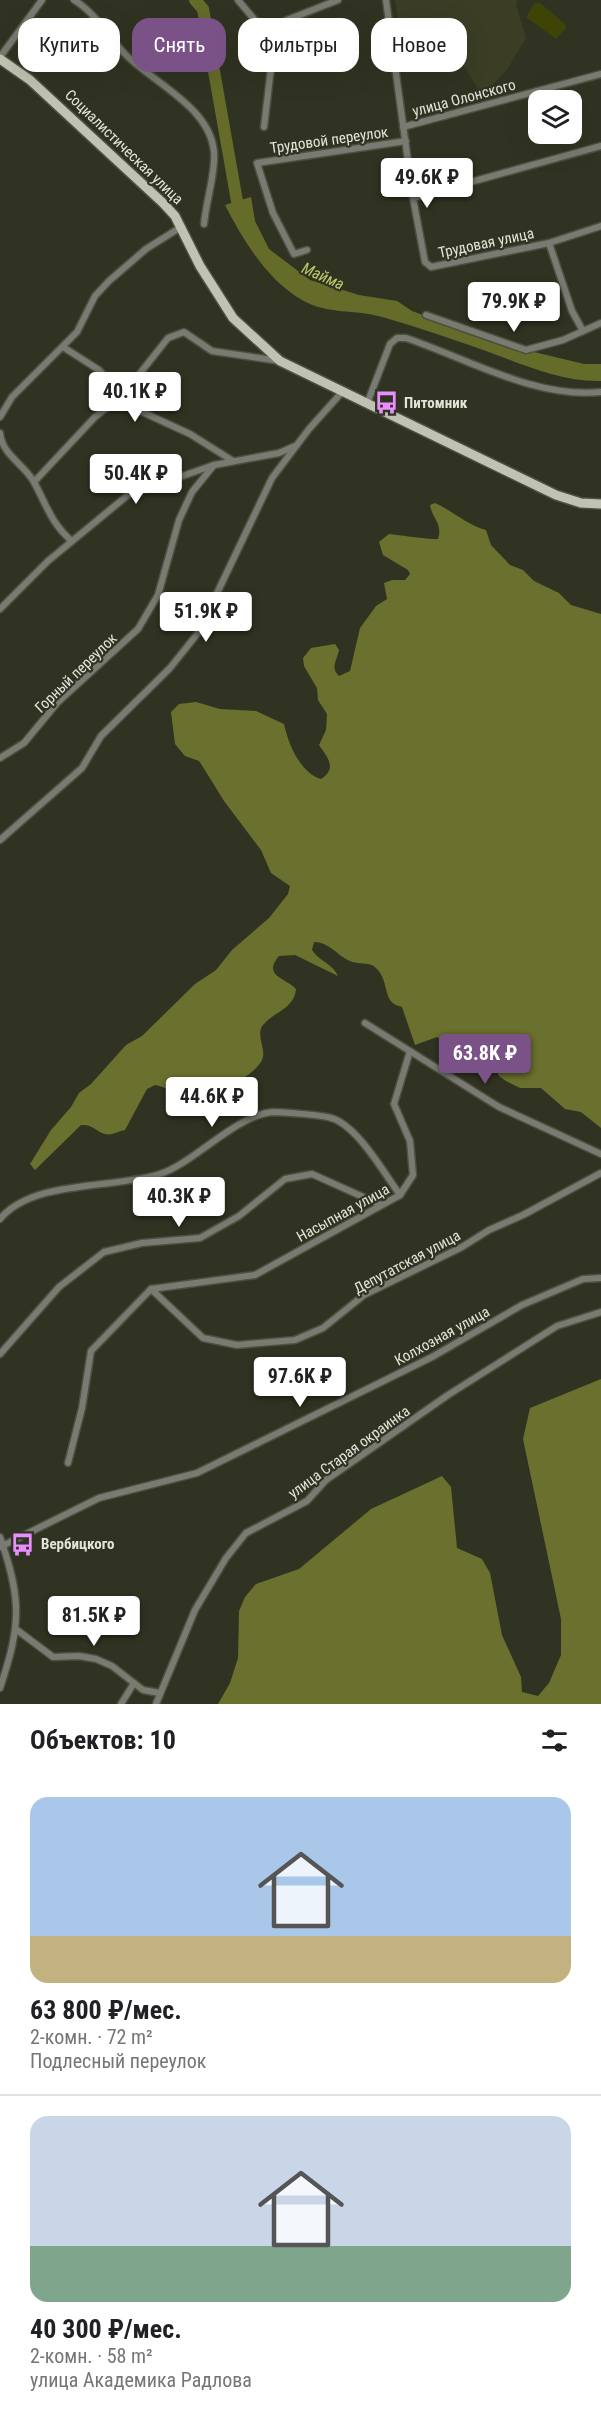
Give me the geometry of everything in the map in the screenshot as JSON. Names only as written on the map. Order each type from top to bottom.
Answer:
[{"type":"main road","name":"Социалистическая улица","points":[[0,58],[30,80],[175,216],[200,266],[233,318],[280,361],[368,401],[556,495],[581,503],[601,504]]},
{"type":"street","points":[[0,58],[42,0]]},
{"type":"street","points":[[74,0],[89,9],[127,56],[194,110],[208,133],[214,159],[204,224]]},
{"type":"street","points":[[238,0],[253,18]]},
{"type":"street","name":"Трудовая улица","points":[[386,0],[413,198],[425,262],[430,267],[549,243],[601,226]]},
{"type":"street","points":[[292,18],[333,1]]},
{"type":"street","points":[[264,127],[271,72]]},
{"type":"street","name":"улица Олонского","points":[[403,127],[601,74]]},
{"type":"street","name":"Трудовой переулок","points":[[307,250],[294,254],[285,241],[256,163],[406,141]]},
{"type":"street","points":[[413,198],[601,146]]},
{"type":"street","points":[[0,417],[12,398],[77,332],[95,296],[109,281],[146,249],[181,227]]},
{"type":"street","points":[[549,243],[572,311],[583,331]]},
{"type":"street","points":[[426,315],[526,350],[541,348],[601,323]]},
{"type":"street","points":[[34,482],[95,417],[122,396],[168,338],[184,332],[212,351],[280,361]]},
{"type":"street","points":[[368,401],[390,344],[397,338],[406,338],[551,392],[579,394],[601,392]]},
{"type":"street","points":[[63,347],[99,370],[122,396],[150,417],[190,434],[233,461]]},
{"type":"street","points":[[0,840],[82,768],[101,736],[170,668],[198,633],[272,478],[295,446],[343,391]]},
{"type":"street","points":[[0,433],[1,440],[10,456],[34,482],[56,525],[72,541]]},
{"type":"street","points":[[0,609],[72,541],[128,495],[214,465],[279,453],[295,446]]},
{"type":"street","name":"Горный переулок","points":[[0,758],[24,742],[58,702],[138,629],[158,595],[179,520],[192,492],[214,465]]},
{"type":"street","points":[[365,1023],[499,1107],[601,1154]]},
{"type":"street","name":"Насыпная улица","points":[[151,1289],[255,1275],[337,1232],[381,1204],[400,1195],[414,1175],[410,1141],[394,1104],[410,1052]]},
{"type":"street","points":[[0,1219],[9,1208],[63,1189],[161,1174],[252,1119],[272,1112],[331,1117],[348,1126],[400,1195]]},
{"type":"street","name":"Депутатская улица","points":[[151,1289],[203,1338],[237,1345],[295,1340],[323,1328],[364,1295],[601,1173]]},
{"type":"street","points":[[0,1354],[58,1287],[104,1252],[142,1243],[200,1238],[239,1216],[285,1179],[312,1174],[381,1204]]},
{"type":"street","name":"Колхозная улица","points":[[2,1546],[99,1498],[197,1473],[432,1357],[522,1305],[583,1279],[601,1278]]},
{"type":"street","points":[[68,1462],[82,1408],[91,1351],[151,1289]]},
{"type":"street","name":"улица Старая окраинка","points":[[156,1704],[195,1610],[226,1558],[246,1533],[307,1502],[326,1480],[448,1395],[557,1326],[601,1312]]},
{"type":"street","points":[[0,1537],[17,1596],[17,1630],[0,1688]]},
{"type":"street","points":[[17,1630],[53,1657],[79,1656],[96,1659],[112,1666],[143,1690],[160,1693]]},
{"type":"street","points":[[122,1704],[134,1683]]},
{"type":"shaded area","points":[[395,0],[518,0],[516,5],[526,38],[507,70],[482,95],[467,71],[467,18],[398,18]]},
{"type":"shaded area","points":[[535,3],[540,3],[565,24],[566,28],[556,39],[526,17]]},
{"type":"shaded area","points":[[251,197],[255,221],[269,249],[310,280],[359,295],[397,301],[412,311],[497,343],[584,364],[601,364],[601,381],[557,376],[395,321],[372,315],[322,308],[302,300],[278,282],[257,258],[225,205]]},
{"type":"shaded area","points":[[435,503],[486,530],[491,545],[510,565],[523,570],[534,581],[559,593],[571,605],[601,614],[601,1128],[581,1112],[565,1109],[541,1088],[520,1088],[506,1081],[499,1076],[489,1053],[459,1054],[437,1037],[415,1045],[402,1007],[395,1005],[388,997],[381,974],[376,968],[345,959],[329,947],[314,942],[312,950],[338,976],[295,955],[279,956],[274,963],[274,972],[296,989],[292,1001],[263,1025],[260,1033],[263,1056],[260,1064],[252,1072],[233,1083],[206,1087],[180,1111],[174,1105],[169,1091],[155,1085],[147,1089],[125,1130],[107,1134],[81,1125],[35,1170],[30,1164],[51,1130],[71,1107],[79,1093],[91,1084],[126,1045],[142,1036],[195,984],[216,970],[232,950],[269,918],[288,894],[290,886],[271,873],[261,850],[224,801],[199,761],[185,756],[175,744],[171,712],[179,704],[196,702],[220,709],[256,711],[284,724],[292,748],[301,764],[307,771],[321,779],[330,767],[328,758],[319,745],[326,730],[327,714],[318,700],[317,688],[304,666],[303,658],[311,648],[335,644],[339,650],[335,664],[336,673],[339,676],[350,671],[360,628],[376,606],[387,599],[384,583],[392,580],[405,580],[410,574],[408,570],[383,555],[379,542],[389,534],[438,539],[439,529],[430,505]]},
{"type":"shaded area","points":[[601,1379],[601,1704],[218,1704],[230,1683],[238,1658],[239,1611],[245,1597],[256,1584],[299,1569],[371,1509],[442,1476],[451,1487],[457,1548],[482,1559],[490,1573],[502,1635],[521,1677],[522,1692],[538,1696],[549,1683],[561,1655],[561,1619],[523,1439],[530,1408]]},
{"type":"waterway","name":"Майма","points":[[195,0],[203,9],[240,218]]},
{"type":"place","name":"Питомник","points":[[386,403]]},
{"type":"place","name":"Вербицкого","points":[[23,1544]]}]
